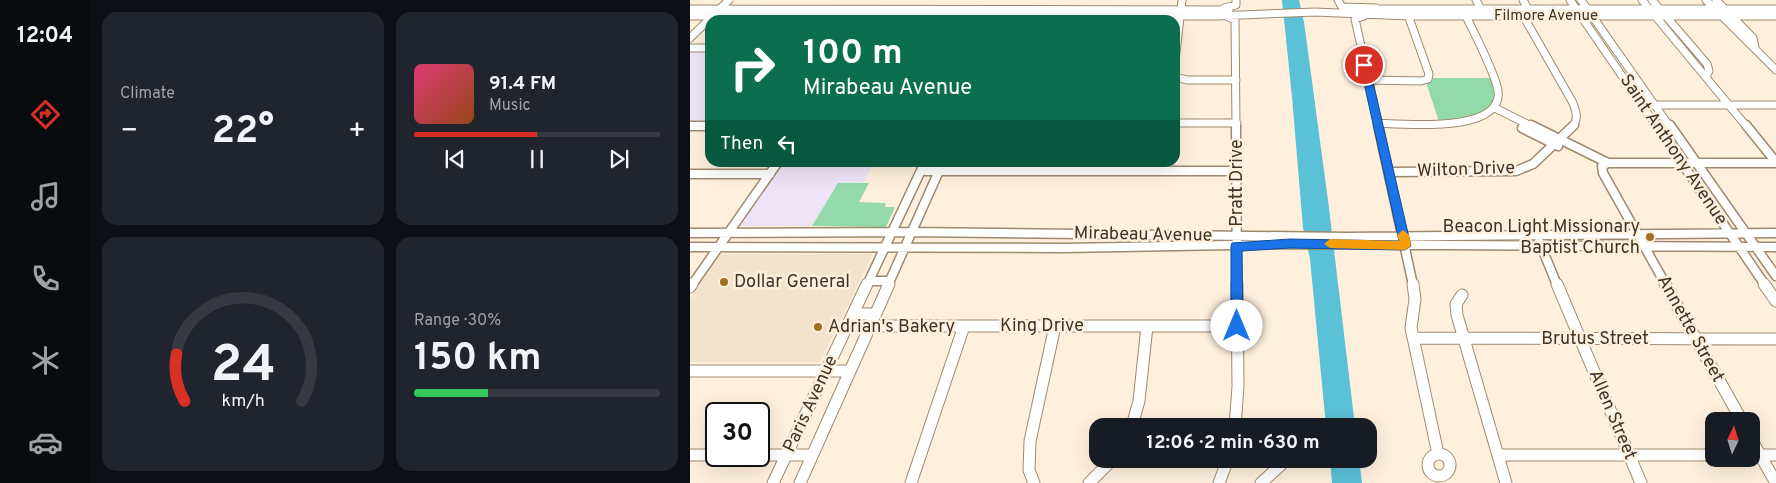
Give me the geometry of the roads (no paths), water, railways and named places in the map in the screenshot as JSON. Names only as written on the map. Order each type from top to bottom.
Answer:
[{"type":"street","points":[[714,15],[729,0]]},
{"type":"street","points":[[881,15],[892,0]]},
{"type":"street","points":[[994,15],[1002,0]]},
{"type":"street","points":[[1008,15],[1015,0]]},
{"type":"street","points":[[1066,15],[1071,0]]},
{"type":"street","points":[[1123,15],[1126,0]]},
{"type":"street","points":[[1180,15],[1182,0]]},
{"type":"street","points":[[1215,12],[1233,7],[1236,5],[1236,0]]},
{"type":"street","points":[[1338,0],[1339,5],[1342,7],[1388,12]]},
{"type":"street","points":[[1384,0],[1388,12]]},
{"type":"street","points":[[1431,0],[1435,9]]},
{"type":"street","points":[[1476,0],[1484,16]]},
{"type":"street","points":[[1523,0],[1528,9]]},
{"type":"street","name":"Saint Anthony Avenue","points":[[1570,0],[1776,301]]},
{"type":"street","name":"Saint Anthony Avenue","points":[[1581,0],[1776,276]]},
{"type":"street","points":[[1642,0],[1776,162]]},
{"type":"street","points":[[1652,0],[1707,64],[1709,71],[1706,77]]},
{"type":"street","points":[[1706,0],[1776,70]]},
{"type":"street","points":[[1716,0],[1754,40],[1755,48]]},
{"type":"street","points":[[1771,0],[1776,5]]},
{"type":"street","name":"Filmore Avenue","points":[[690,9],[1068,8],[1123,15],[1180,12],[1408,12],[1466,16],[1521,12],[1528,9],[1776,9]]},
{"type":"street","name":"Filmore Avenue","points":[[1408,12],[1435,9],[1480,9],[1581,16],[1776,16]]},
{"type":"street","name":"Pratt Drive","points":[[1215,12],[1235,20],[1238,387],[1236,418]]},
{"type":"street","points":[[1388,12],[1355,19],[1405,246],[1415,299],[1411,328],[1438,454]]},
{"type":"street","points":[[1368,80],[1422,81],[1428,79],[1429,74],[1408,12]]},
{"type":"street","name":"Wilton Drive","points":[[1389,172],[1516,170],[1533,164],[1575,124],[1577,114],[1569,97],[1521,12]]},
{"type":"street","name":"Filmore Avenue","points":[[690,16],[705,16]]},
{"type":"street","points":[[1377,123],[1465,122],[1493,110],[1499,97],[1498,88],[1466,16]]},
{"type":"street","points":[[690,38],[705,24]]},
{"type":"street","points":[[690,48],[705,48]]},
{"type":"street","points":[[1764,58],[1776,58]]},
{"type":"street","points":[[1180,78],[1187,80],[1236,80]]},
{"type":"street","points":[[1642,105],[1776,105]]},
{"type":"street","points":[[1493,110],[1605,165],[1776,162]]},
{"type":"street","points":[[1180,123],[1237,123]]},
{"type":"street","points":[[690,126],[705,126]]},
{"type":"street","points":[[1605,165],[1603,173],[1639,236]]},
{"type":"street","points":[[690,287],[775,167]]},
{"type":"street","points":[[923,167],[1086,167],[1237,171]]},
{"type":"street","name":"Paris Avenue","points":[[774,483],[923,167]]},
{"type":"street","name":"Paris Avenue","points":[[800,483],[941,167]]},
{"type":"street","points":[[690,174],[770,174]]},
{"type":"street","points":[[820,248],[830,232]]},
{"type":"street","name":"Mirabeau Avenue","points":[[690,233],[912,232],[1183,235],[1347,241],[1405,246],[1639,236],[1776,233]]},
{"type":"street","points":[[772,247],[778,233]]},
{"type":"street","points":[[967,248],[972,233]]},
{"type":"street","points":[[1182,247],[1183,235]]},
{"type":"street","name":"Mirabeau Avenue","points":[[1347,241],[1403,236],[1644,246],[1776,247]]},
{"type":"street","name":"Annette Street","points":[[1639,236],[1737,412]]},
{"type":"street","name":"Mirabeau Avenue","points":[[690,247],[1182,247],[1236,246],[1289,240]]},
{"type":"street","name":"Allen Street","points":[[1539,241],[1641,483]]},
{"type":"street","points":[[869,281],[890,281]]},
{"type":"street","points":[[1462,296],[1457,299],[1456,305],[1506,483]]},
{"type":"street","points":[[853,314],[875,314]]},
{"type":"street","name":"King Drive","points":[[848,326],[1237,326]]},
{"type":"street","points":[[911,483],[964,326]]},
{"type":"street","points":[[1034,483],[1029,470],[1030,441],[1055,326]]},
{"type":"street","points":[[1134,418],[1139,401],[1147,326]]},
{"type":"street","name":"Brutus Street","points":[[1413,338],[1776,339]]},
{"type":"street","points":[[690,371],[850,371]]},
{"type":"street","points":[[690,455],[705,455]]},
{"type":"street","points":[[770,455],[812,455]]},
{"type":"street","points":[[1498,455],[1705,455]]},
{"type":"street","points":[[1760,455],[1776,455]]},
{"type":"street","points":[[1760,461],[1776,483]]},
{"type":"street","points":[[1089,483],[1104,468]]},
{"type":"street","points":[[1219,483],[1225,468]]},
{"type":"street","points":[[1261,483],[1278,468]]},
{"type":"water","points":[[1282,0],[1299,0],[1304,22],[1354,418],[1325,418],[1310,259],[1303,228]]},
{"type":"water","points":[[1331,468],[1360,468],[1362,483],[1332,483]]},
{"type":"place","name":"Beacon Light Missionary Baptist Church","points":[[1650,237]]},
{"type":"place","name":"Dollar General","points":[[724,282]]},
{"type":"place","name":"Adrian's Bakery","points":[[818,327]]}]
